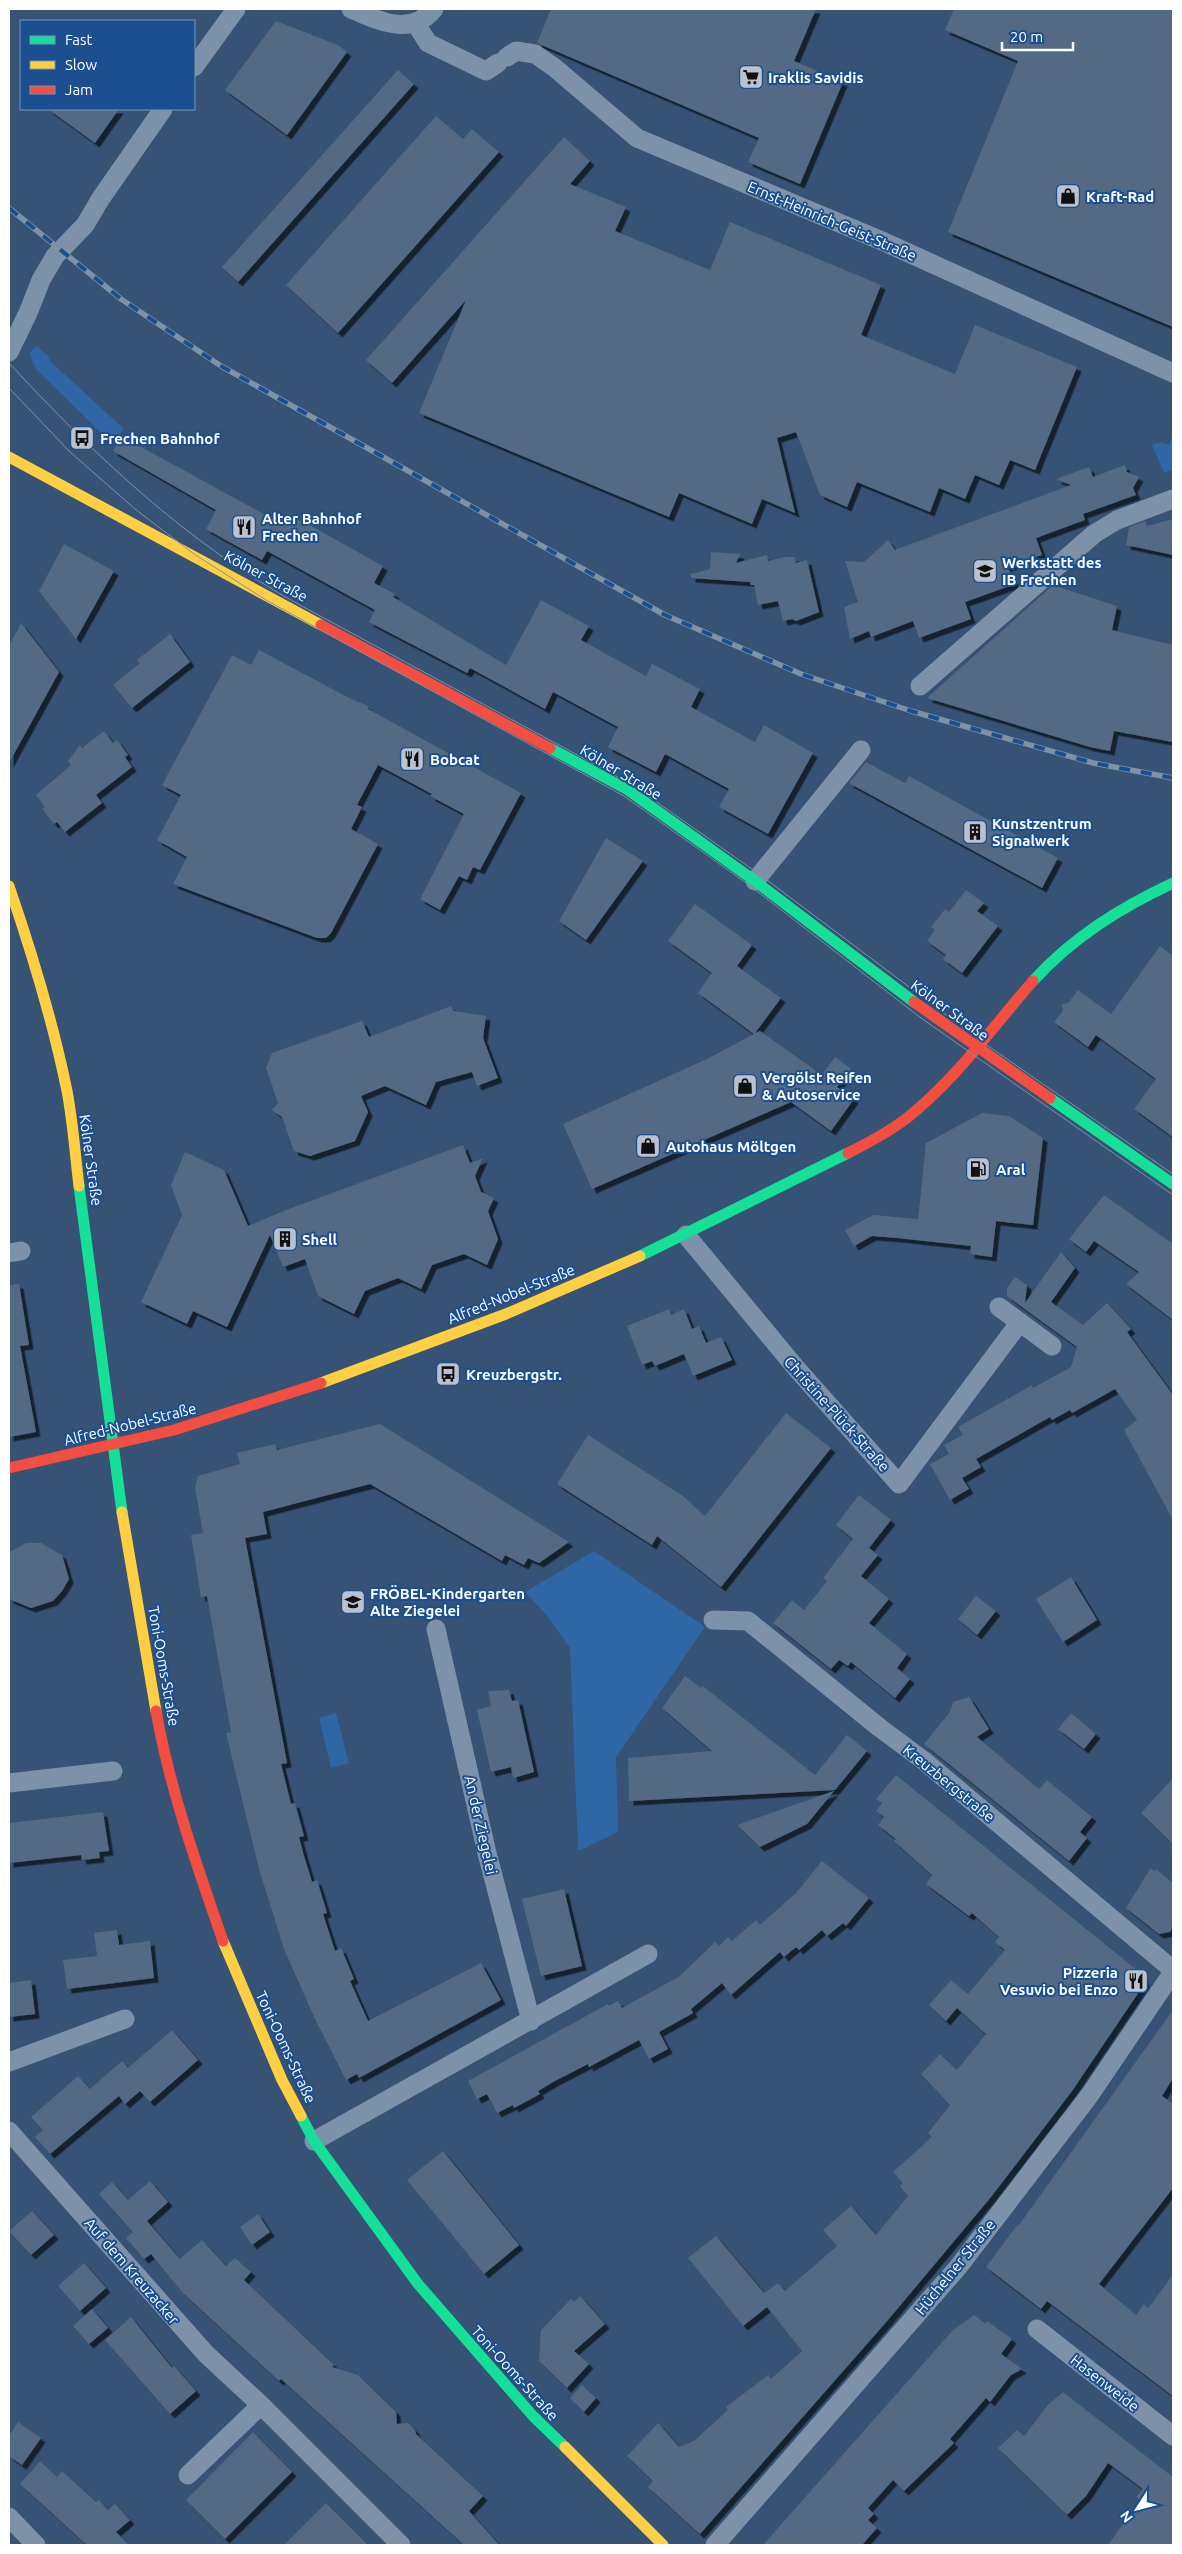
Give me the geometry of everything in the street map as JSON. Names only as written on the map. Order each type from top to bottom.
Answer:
[{"type":"street","points":[[195,66],[236,9]]},
{"type":"street","points":[[351,9],[378,20],[398,25],[416,24],[434,9]]},
{"type":"street","name":"Ernst-Heinrich-Geist-Straße","points":[[416,24],[428,43],[486,71],[516,51],[536,54],[637,138],[882,241],[1173,373]]},
{"type":"street","points":[[9,352],[28,314],[41,280],[55,256],[85,225],[101,198],[162,110]]},
{"type":"street","name":"Kölner Straße","points":[[9,457],[628,790],[755,881],[976,1047],[1173,1184]]},
{"type":"street","points":[[920,686],[1094,534],[1117,520],[1173,499]]},
{"type":"street","points":[[755,881],[861,750]]},
{"type":"street","name":"Alfred-Nobel-Straße","points":[[9,1468],[114,1445],[266,1402],[433,1342],[561,1290],[686,1235],[863,1145],[906,1119],[940,1088],[1053,959],[1088,931],[1132,902],[1173,883]]},
{"type":"street","name":"Kölner Straße","points":[[9,886],[52,1025],[67,1093],[114,1445]]},
{"type":"street","name":"Christine-Plück-Straße","points":[[686,1235],[796,1368],[899,1484],[1020,1322]]},
{"type":"street","points":[[999,1307],[1052,1346]]},
{"type":"street","name":"Toni-Ooms-Straße","points":[[114,1445],[126,1537],[167,1764],[193,1854],[230,1960],[282,2080],[314,2141],[418,2284],[460,2335],[533,2416],[663,2545]]},
{"type":"street","name":"Kreuzbergstraße","points":[[713,1620],[748,1621],[880,1728],[923,1760],[1173,1971]]},
{"type":"street","name":"An der Ziegelei","points":[[436,1628],[487,1853],[531,2021]]},
{"type":"street","points":[[9,1782],[113,1771]]},
{"type":"street","points":[[314,2141],[648,1954]]},
{"type":"street","name":"Hüchelner Straße","points":[[715,2545],[960,2266],[1089,2096],[1173,1971]]},
{"type":"street","points":[[9,2062],[125,2018]]},
{"type":"street","name":"Auf dem Kreuzacker","points":[[9,2131],[206,2354],[261,2405],[401,2545]]},
{"type":"street","name":"Hasenweide","points":[[1037,2329],[1173,2436]]},
{"type":"street","points":[[188,2475],[261,2405]]},
{"type":"street","points":[[9,2517],[36,2545]]},
{"type":"shaded area","points":[[37,346],[50,358],[49,360],[124,429],[111,443],[36,369],[29,353]]},
{"type":"shaded area","points":[[1173,435],[1173,470],[1164,473],[1152,445],[1161,442],[1169,445]]},
{"type":"shaded area","points":[[594,1551],[705,1627],[616,1757],[618,1832],[578,1851],[570,1648],[549,1618],[525,1592]]},
{"type":"shaded area","points":[[336,1713],[349,1763],[331,1768],[319,1718]]},
{"type":"building","points":[[551,9],[816,9],[794,61],[843,82],[800,184],[748,162],[759,138],[537,43]]},
{"type":"building","name":"Kraft-Rad","points":[[954,9],[1173,9],[1173,327],[948,232],[1018,61],[945,30]]},
{"type":"building","points":[[276,21],[338,45],[347,52],[287,135],[225,90]]},
{"type":"building","points":[[398,70],[414,84],[238,282],[222,267]]},
{"type":"building","points":[[49,110],[118,110],[95,143]]},
{"type":"building","points":[[436,116],[463,139],[472,129],[499,152],[338,333],[286,285]]},
{"type":"building","points":[[564,137],[590,161],[570,184],[626,207],[615,231],[710,270],[730,222],[881,285],[861,335],[955,374],[975,325],[1077,367],[1035,470],[1010,460],[999,485],[975,475],[965,499],[939,488],[930,512],[857,482],[847,507],[820,495],[796,432],[777,438],[795,513],[762,499],[752,524],[679,493],[669,517],[419,413],[466,300],[392,383],[366,360]]},
{"type":"building","points":[[121,436],[282,524],[288,513],[383,566],[374,583],[395,594],[393,597],[506,665],[541,600],[589,626],[581,640],[646,676],[652,664],[700,689],[691,707],[755,742],[764,725],[813,753],[768,834],[719,807],[729,789],[665,754],[656,772],[608,747],[618,727],[553,692],[545,709],[470,668],[467,673],[369,622],[375,610],[267,551],[262,560],[206,529],[216,510],[113,451]]},
{"type":"building","points":[[1125,465],[1127,472],[1139,477],[1133,488],[1136,495],[1083,514],[1085,520],[1036,538],[1042,555],[1005,568],[1009,570],[1015,584],[965,602],[971,619],[919,638],[913,621],[871,637],[869,631],[850,639],[844,607],[858,602],[845,561],[864,562],[888,540],[895,550],[1071,485],[1056,479],[1089,467],[1093,477]]},
{"type":"building","points":[[1173,519],[1173,555],[1126,545],[1129,527],[1145,521],[1147,526]]},
{"type":"building","points":[[64,544],[114,571],[76,639],[39,591]]},
{"type":"building","points":[[711,552],[740,554],[736,563],[767,555],[768,561],[785,557],[795,557],[796,563],[807,560],[819,612],[796,621],[792,619],[783,621],[778,601],[758,605],[754,585],[751,585],[750,582],[691,578],[691,574],[710,569]]},
{"type":"building","points":[[1053,585],[1117,606],[1112,630],[1173,645],[1173,742],[1114,731],[1110,751],[1090,747],[927,698]]},
{"type":"building","points":[[21,623],[59,672],[9,763],[9,646]]},
{"type":"building","points":[[170,634],[190,662],[132,708],[113,685],[140,663],[137,660]]},
{"type":"building","points":[[259,650],[349,698],[368,706],[368,709],[521,793],[480,870],[473,867],[467,880],[459,876],[440,910],[420,899],[464,814],[430,796],[432,794],[378,765],[357,805],[362,807],[351,829],[378,844],[331,933],[326,938],[317,938],[173,884],[187,857],[157,840],[181,795],[162,785],[232,655],[251,665]]},
{"type":"building","points":[[104,731],[113,743],[117,740],[128,755],[125,757],[132,767],[96,795],[102,803],[65,832],[57,822],[54,824],[42,809],[45,807],[36,795],[71,765],[68,761],[80,745],[82,748]]},
{"type":"building","name":"Kunstzentrum Signalwerk","points":[[866,762],[905,783],[909,776],[1058,858],[1042,888],[849,783]]},
{"type":"building","points":[[606,838],[643,861],[586,940],[559,921]]},
{"type":"building","points":[[966,890],[984,903],[977,911],[998,926],[962,973],[943,959],[946,955],[927,941],[935,930],[931,927],[945,909],[949,912]]},
{"type":"building","points":[[695,904],[752,945],[737,966],[781,998],[755,1033],[760,1031],[822,1075],[835,1057],[851,1069],[837,1087],[854,1099],[831,1131],[791,1102],[592,1189],[563,1124],[709,1058],[754,1034],[698,993],[712,973],[668,941]]},
{"type":"building","points":[[1160,946],[1173,956],[1173,1137],[1134,1109],[1156,1079],[1096,1035],[1088,1047],[1054,1022],[1063,1011],[1062,1004],[1068,1003],[1078,990],[1111,1014]]},
{"type":"building","points":[[451,1006],[453,1011],[486,1016],[483,1038],[498,1078],[477,1086],[472,1072],[436,1082],[426,1105],[385,1086],[361,1096],[368,1112],[355,1141],[310,1156],[294,1151],[282,1117],[272,1110],[278,1103],[266,1068],[272,1053],[362,1021],[369,1037]]},
{"type":"building","points":[[982,1113],[1009,1116],[1043,1138],[1033,1225],[996,1221],[992,1257],[970,1254],[971,1246],[872,1236],[854,1246],[845,1230],[873,1215],[918,1219],[926,1143]]},
{"type":"building","points":[[463,1145],[470,1163],[483,1158],[475,1176],[481,1192],[494,1198],[488,1211],[498,1239],[487,1265],[464,1254],[432,1265],[421,1289],[398,1278],[365,1291],[354,1314],[318,1296],[305,1259],[283,1267],[270,1235],[227,1327],[193,1311],[187,1324],[141,1302],[182,1215],[171,1185],[185,1152],[224,1170],[248,1226],[286,1210]]},
{"type":"building","points":[[1104,1195],[1173,1244],[1173,1320],[1126,1284],[1139,1272],[1094,1241],[1086,1252],[1069,1239]]},
{"type":"building","points":[[1061,1252],[1075,1268],[1051,1302],[1083,1325],[1107,1303],[1131,1329],[1127,1332],[1173,1395],[1173,1520],[1124,1430],[1137,1420],[1115,1389],[1072,1413],[1070,1410],[1052,1420],[1050,1417],[976,1459],[981,1467],[962,1478],[969,1489],[950,1500],[930,1464],[949,1454],[944,1445],[963,1435],[958,1427],[1032,1385],[1033,1388],[1071,1367],[1077,1347],[1007,1296],[1007,1288],[1015,1277],[1027,1285],[1025,1303]]},
{"type":"building","points":[[19,1284],[29,1345],[20,1346],[36,1432],[9,1437],[9,1285]]},
{"type":"building","points":[[669,1309],[671,1315],[684,1309],[692,1329],[699,1326],[706,1343],[721,1337],[732,1360],[693,1376],[684,1354],[655,1366],[652,1361],[642,1365],[627,1326]]},
{"type":"building","points":[[786,1413],[831,1448],[721,1587],[657,1536],[652,1545],[557,1484],[588,1435],[683,1496],[705,1516]]},
{"type":"building","points":[[380,1424],[569,1542],[539,1563],[528,1558],[524,1565],[505,1555],[502,1561],[370,1484],[263,1512],[267,1534],[245,1538],[287,1763],[281,1764],[291,1804],[295,1803],[304,1836],[299,1837],[312,1882],[317,1880],[327,1913],[323,1914],[335,1951],[341,1948],[354,1979],[350,1981],[368,2021],[481,1963],[501,2000],[359,2078],[357,2074],[346,2080],[315,2019],[284,1949],[259,1869],[226,1733],[231,1732],[207,1596],[201,1597],[191,1535],[203,1533],[195,1488],[198,1476],[240,1464],[237,1453],[275,1444],[277,1450]]},
{"type":"building","points":[[859,1495],[891,1520],[869,1548],[878,1555],[861,1576],[889,1599],[869,1623],[907,1654],[897,1668],[910,1679],[895,1698],[851,1662],[848,1666],[839,1660],[831,1669],[773,1623],[792,1600],[804,1610],[827,1581],[823,1578],[853,1539],[836,1525]]},
{"type":"building","points":[[26,1543],[41,1543],[62,1555],[69,1579],[53,1601],[31,1608],[9,1599],[9,1552]]},
{"type":"building","points":[[1071,1577],[1097,1620],[1063,1642],[1036,1599]]},
{"type":"building","points":[[976,1596],[996,1611],[977,1635],[958,1619]]},
{"type":"building","points":[[685,1676],[701,1688],[703,1686],[815,1775],[847,1735],[867,1751],[835,1790],[629,1801],[628,1758],[712,1751],[662,1708]]},
{"type":"building","points":[[509,1690],[512,1701],[518,1700],[534,1772],[513,1778],[511,1767],[491,1772],[477,1710],[491,1706],[488,1691]]},
{"type":"building","points":[[969,1697],[989,1729],[977,1737],[1039,1789],[1047,1780],[1092,1817],[1080,1832],[1087,1838],[1069,1861],[924,1744],[950,1712],[953,1702]]},
{"type":"building","points":[[1071,1713],[1096,1734],[1084,1749],[1058,1729]]},
{"type":"building","points":[[896,1775],[1143,1975],[1145,1983],[1072,2091],[991,2197],[888,2320],[700,2534],[648,2487],[653,2481],[627,2456],[658,2423],[679,2447],[694,2441],[728,2410],[726,2407],[768,2375],[771,2379],[802,2351],[767,2307],[743,2326],[688,2258],[716,2236],[764,2293],[778,2283],[785,2291],[837,2246],[823,2230],[851,2206],[876,2235],[908,2196],[900,2186],[903,2183],[893,2172],[932,2137],[928,2133],[950,2105],[921,2074],[940,2054],[957,2070],[986,2034],[957,2008],[946,2021],[929,2005],[951,1980],[968,1994],[1005,1950],[995,1942],[999,1937],[972,1913],[969,1916],[926,1884],[932,1875],[894,1841],[896,1839],[878,1825],[884,1817],[876,1811],[882,1803],[876,1799]]},
{"type":"building","points":[[1173,1778],[1173,1844],[1141,1813]]},
{"type":"building","points":[[834,1791],[807,1824],[760,1847],[737,1825]]},
{"type":"building","points":[[103,1812],[109,1851],[99,1852],[100,1858],[82,1860],[81,1855],[9,1863],[9,1823]]},
{"type":"building","points":[[822,1861],[869,1898],[846,1926],[843,1923],[827,1936],[822,1930],[799,1950],[796,1947],[784,1957],[780,1952],[731,1995],[722,1983],[691,2009],[693,2013],[659,2032],[668,2049],[649,2059],[639,2040],[589,2067],[588,2064],[553,2082],[538,2091],[540,2094],[514,2108],[513,2105],[497,2113],[487,2094],[477,2099],[468,2081],[608,2004],[609,2006],[618,2001],[622,2008],[680,1976],[715,1942],[719,1946],[728,1937],[732,1941],[756,1920],[760,1925],[796,1893]]},
{"type":"building","points":[[1150,1869],[1155,1871],[1156,1869],[1173,1883],[1173,1926],[1170,1932],[1159,1934],[1126,1908]]},
{"type":"building","points":[[564,1889],[582,1966],[541,1976],[522,1899]]},
{"type":"building","points":[[117,1930],[119,1945],[150,1941],[154,1978],[67,1989],[63,1960],[97,1956],[94,1933]]},
{"type":"building","points":[[31,1980],[35,2014],[9,2017],[9,1983]]},
{"type":"building","points":[[1173,2010],[1173,2078],[1162,2096],[1173,2104],[1173,2188],[1099,2284],[1136,2315],[1144,2304],[1148,2308],[1173,2275],[1173,2396],[1047,2301],[1041,2309],[986,2267],[1019,2225]]},
{"type":"building","points":[[172,2030],[198,2060],[150,2102],[140,2091],[125,2104],[119,2096],[50,2154],[35,2137],[43,2130],[31,2117],[78,2076],[90,2089],[122,2061],[128,2068]]},
{"type":"building","points":[[443,2151],[519,2245],[484,2274],[407,2180]]},
{"type":"building","points":[[150,2181],[168,2202],[147,2221],[180,2259],[202,2240],[226,2266],[235,2258],[251,2272],[244,2280],[334,2365],[332,2367],[358,2375],[396,2412],[397,2424],[408,2423],[415,2430],[416,2434],[483,2496],[469,2511],[499,2545],[464,2545],[183,2293],[151,2254],[144,2259],[126,2238],[133,2232],[99,2194],[112,2182],[128,2200]]},
{"type":"building","points":[[32,2211],[54,2235],[31,2255],[9,2231]]},
{"type":"building","points":[[258,2214],[270,2232],[252,2245],[240,2227]]},
{"type":"building","points":[[84,2263],[106,2288],[80,2311],[58,2286]]},
{"type":"building","points":[[580,2296],[605,2324],[574,2351],[589,2364],[567,2388],[539,2361],[541,2330],[571,2299],[574,2302]]},
{"type":"building","points":[[92,2309],[108,2328],[89,2344],[73,2326]]},
{"type":"building","points":[[974,2315],[986,2324],[987,2321],[1012,2339],[1001,2354],[1022,2369],[1011,2375],[990,2402],[986,2398],[950,2439],[954,2443],[904,2491],[893,2480],[868,2508],[874,2514],[868,2520],[877,2528],[862,2545],[763,2545],[953,2330]]},
{"type":"building","points":[[131,2317],[172,2368],[174,2366],[196,2391],[170,2414],[105,2340]]},
{"type":"building","points":[[582,2385],[596,2398],[584,2412],[570,2398]]},
{"type":"building","points":[[1063,2392],[1173,2477],[1173,2545],[1108,2545],[1140,2500],[1136,2497],[1143,2489],[1108,2463],[1086,2496],[1067,2515],[998,2448],[1017,2430],[1024,2436],[1048,2405]]},
{"type":"building","points":[[18,2422],[41,2438],[22,2465],[9,2456],[9,2436]]},
{"type":"building","points":[[253,2432],[292,2472],[225,2539],[186,2500]]},
{"type":"building","points":[[40,2461],[57,2477],[62,2471],[96,2502],[99,2500],[108,2510],[115,2504],[130,2520],[116,2532],[129,2545],[87,2545],[20,2484]]},
{"type":"building","points":[[326,2503],[368,2545],[284,2545]]},
{"type":"tram line","points":[[9,363],[74,431],[109,464],[180,525],[218,554],[298,604],[631,784],[759,874],[981,1041],[1173,1174]]},
{"type":"tram line","points":[[9,388],[69,451],[135,509],[194,554],[266,600],[624,796],[749,885],[921,1018],[1173,1195]]},
{"type":"railway","points":[[9,208],[121,299],[221,366],[665,615],[801,674],[911,711],[1093,763],[1173,778]]},
{"type":"traffic: fast","points":[[550,748],[628,790],[755,881],[914,1002]]},
{"type":"traffic: fast","points":[[1033,981],[1064,951],[1098,925],[1116,913],[1173,883]]},
{"type":"traffic: fast","points":[[1050,1098],[1173,1184]]},
{"type":"traffic: fast","points":[[640,1256],[848,1153]]},
{"type":"traffic: fast","points":[[79,1186],[122,1512]]},
{"type":"traffic: fast","points":[[301,2116],[314,2141],[418,2284],[533,2416],[565,2447]]},
{"type":"traffic: slow","points":[[9,457],[321,625]]},
{"type":"traffic: slow","points":[[9,886],[26,937],[55,1039],[71,1114],[79,1186]]},
{"type":"traffic: slow","points":[[321,1383],[506,1314],[640,1256]]},
{"type":"traffic: slow","points":[[122,1512],[156,1711]]},
{"type":"traffic: slow","points":[[223,1941],[282,2080],[301,2116]]},
{"type":"traffic: slow","points":[[565,2447],[663,2545]]},
{"type":"traffic: jam","points":[[321,625],[550,748]]},
{"type":"traffic: jam","points":[[848,1153],[893,1128],[925,1103],[958,1070],[1033,981]]},
{"type":"traffic: jam","points":[[914,1002],[1050,1098]]},
{"type":"traffic: jam","points":[[9,1468],[174,1430],[321,1383]]},
{"type":"traffic: jam","points":[[156,1711],[176,1799],[223,1941]]},
{"type":"place","name":"Iraklis Savidis","points":[[751,77]]},
{"type":"place","name":"Kraft-Rad","points":[[1068,196]]},
{"type":"place","name":"Frechen Bahnhof","points":[[82,438]]},
{"type":"place","name":"Alter Bahnhof Frechen","points":[[244,527]]},
{"type":"place","name":"Werkstatt des IB Frechen","points":[[985,571]]},
{"type":"place","name":"Bobcat","points":[[412,759]]},
{"type":"place","name":"Kunstzentrum Signalwerk","points":[[975,832]]},
{"type":"place","name":"Vergölst Reifen & Autoservice","points":[[745,1086]]},
{"type":"place","name":"Autohaus Möltgen","points":[[648,1146]]},
{"type":"place","name":"Aral","points":[[978,1169]]},
{"type":"place","name":"Shell","points":[[285,1239]]},
{"type":"place","name":"Kreuzbergstr.","points":[[448,1374]]},
{"type":"place","name":"FRÖBEL-Kindergarten Alte Ziegelei","points":[[353,1602]]},
{"type":"place","name":"Pizzeria Vesuvio bei Enzo","points":[[1136,1981]]}]
